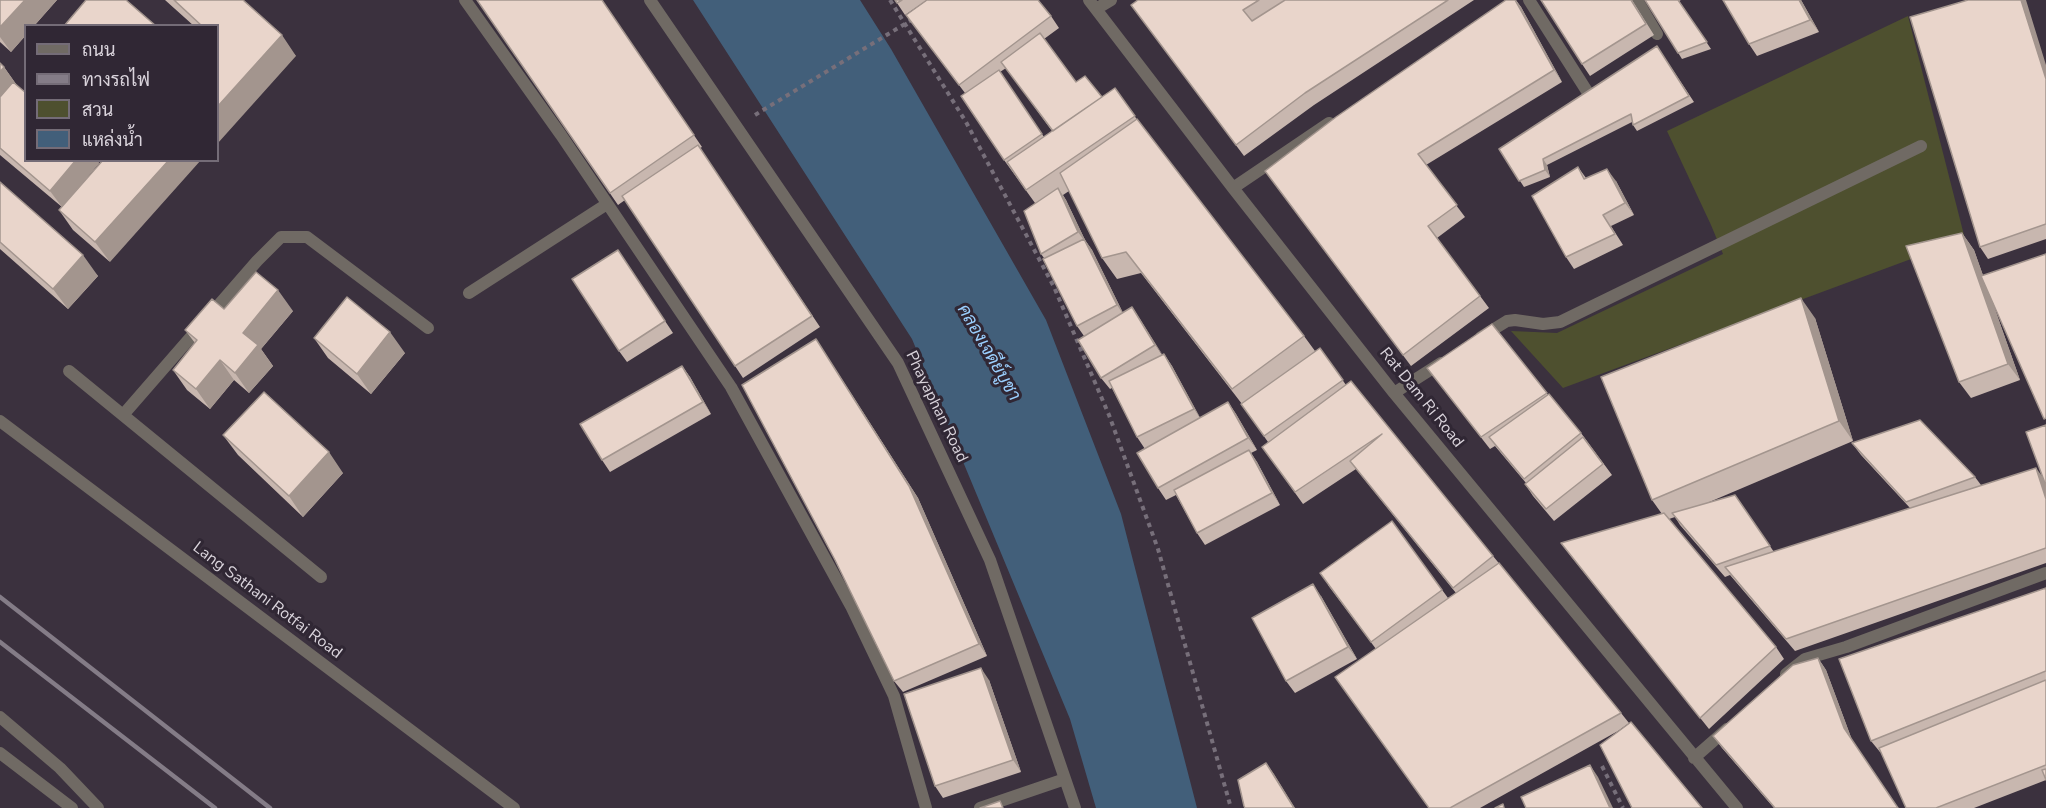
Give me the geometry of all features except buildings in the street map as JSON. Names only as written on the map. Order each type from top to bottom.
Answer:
[{"type":"street","points":[[465,0],[561,135],[731,387],[851,606],[894,696],[926,808]]},
{"type":"street","name":"Phayaphan Road","points":[[650,0],[898,363],[990,560],[1075,808]]},
{"type":"street","points":[[1093,5],[1111,0]]},
{"type":"street","points":[[1529,0],[1590,96]]},
{"type":"street","points":[[1636,0],[1657,34]]},
{"type":"street","name":"Rat Dam Ri Road","points":[[1093,5],[1394,393],[1737,808]]},
{"type":"street","points":[[1233,188],[1342,114]]},
{"type":"street","points":[[1470,345],[1507,321],[1543,324],[1560,322],[1921,146]]},
{"type":"street","points":[[469,293],[607,204]]},
{"type":"street","points":[[123,415],[257,261],[281,237],[307,237],[428,328]]},
{"type":"street","points":[[1394,393],[1451,357]]},
{"type":"street","points":[[69,371],[321,577]]},
{"type":"street","name":"Lang Sathani Rotfai Road","points":[[0,421],[514,808]]},
{"type":"street","points":[[1777,682],[1805,659],[2046,573]]},
{"type":"street","points":[[0,717],[60,768],[98,808]]},
{"type":"street","points":[[1695,758],[1736,720]]},
{"type":"street","points":[[0,753],[72,808]]},
{"type":"street","points":[[980,808],[1065,779]]},
{"type":"path","points":[[890,0],[966,122],[1054,287],[1109,415],[1158,549],[1200,690],[1231,808]]},
{"type":"path","points":[[762,111],[914,19]]},
{"type":"path","points":[[1602,766],[1623,808]]},
{"type":"green space","points":[[1908,16],[1965,239],[1563,388],[1511,331],[1557,333],[1723,254],[1667,131]]},
{"type":"water","name":"คลองเจดีย์บูชา","points":[[693,0],[860,0],[891,49],[1046,320],[1121,514],[1197,808],[1096,808],[1070,719],[912,339]]},
{"type":"railway","points":[[0,597],[270,808]]},
{"type":"railway","points":[[0,642],[215,808]]}]
